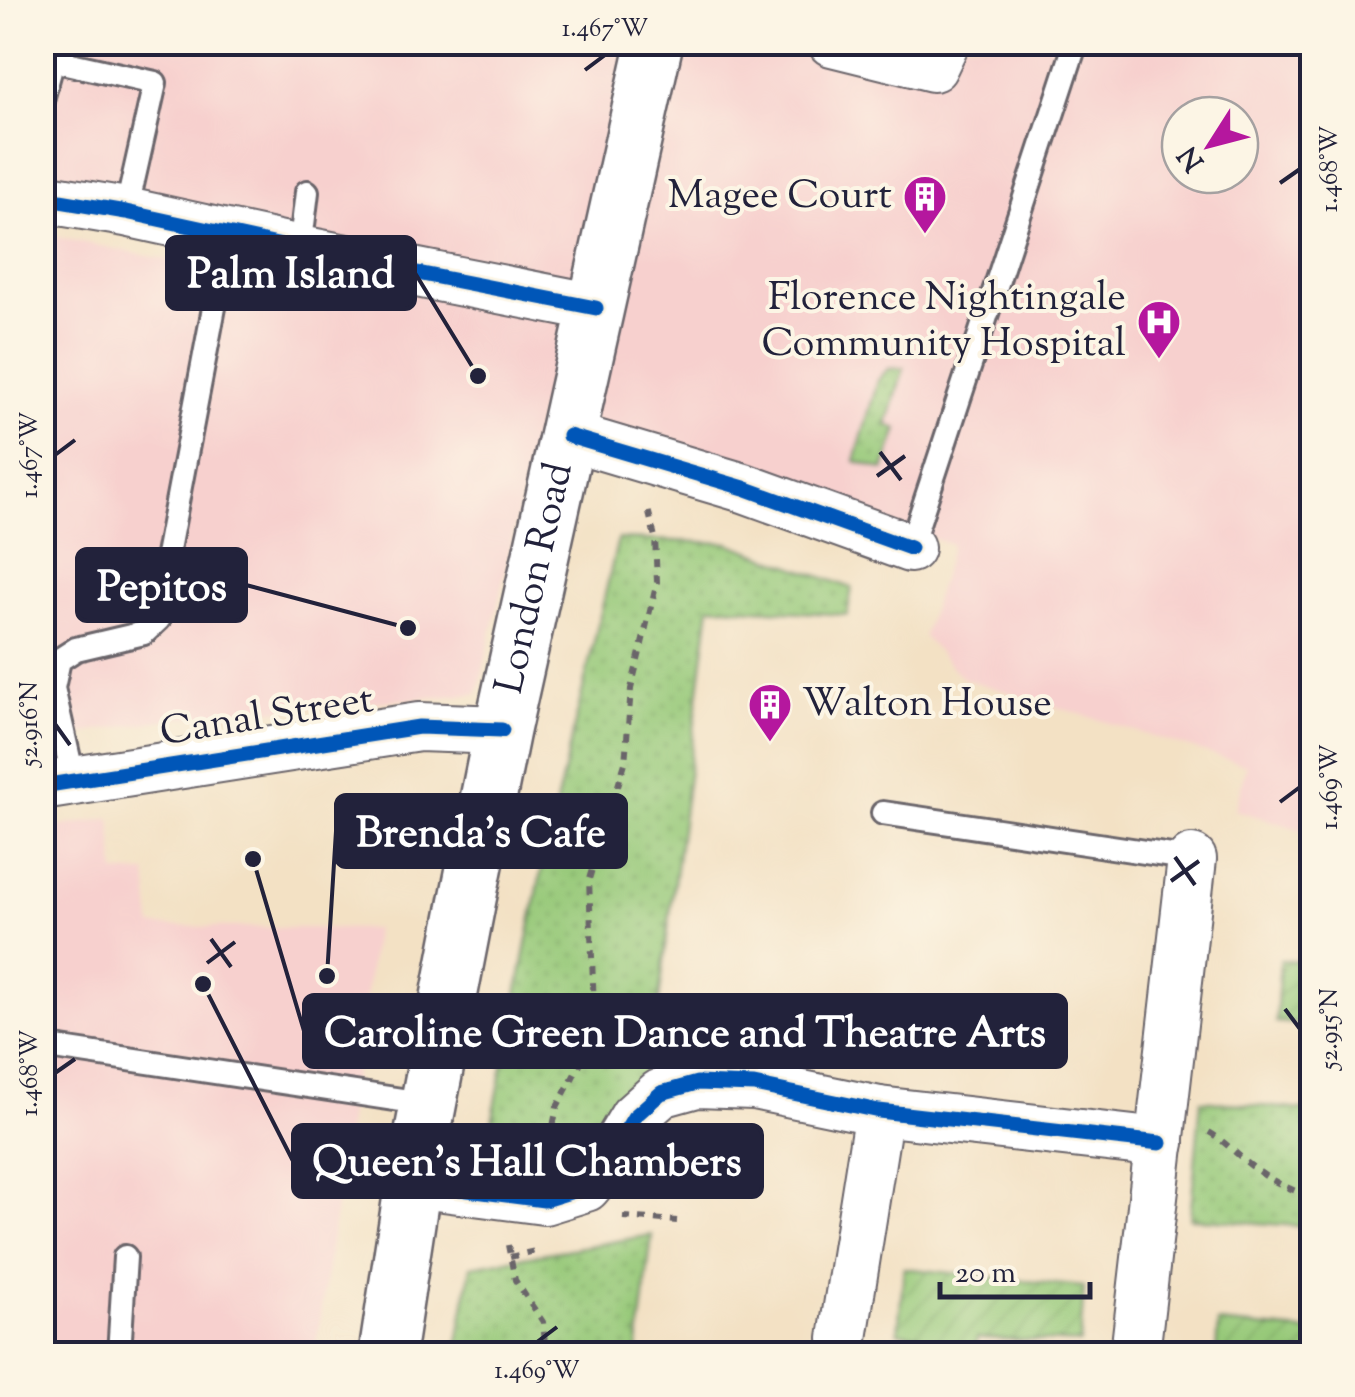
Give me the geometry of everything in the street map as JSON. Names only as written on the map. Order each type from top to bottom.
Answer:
[{"type":"main road","name":"London Road","points":[[387,1354],[413,1183],[502,730],[655,42]]},
{"type":"street","points":[[832,42],[934,67],[946,42]]},
{"type":"street","points":[[42,198],[596,308]]},
{"type":"street","points":[[569,436],[744,488],[910,548]]},
{"type":"street","name":"Canal Street","points":[[58,784],[420,728],[502,730]]},
{"type":"street","points":[[1136,1354],[1192,859]]},
{"type":"street","points":[[413,1183],[544,1200],[586,1188],[634,1117],[661,1092],[696,1084],[754,1086],[878,1112],[1162,1123]]},
{"type":"street","points":[[842,1346],[878,1112]]},
{"type":"lane","points":[[910,548],[1076,42]]},
{"type":"lane","points":[[42,100],[53,60],[155,83],[126,212]]},
{"type":"lane","points":[[300,250],[307,192]]},
{"type":"lane","points":[[58,784],[53,688],[59,660],[76,649],[144,633],[159,619],[166,556],[216,297]]},
{"type":"lane","points":[[883,813],[1192,859]]},
{"type":"lane","points":[[42,1046],[428,1104]]},
{"type":"lane","points":[[119,1354],[125,1256]]},
{"type":"path","points":[[546,1354],[544,1322],[515,1280],[498,1194],[516,1162],[551,1136],[557,1107],[595,1036],[589,878],[625,763],[631,689],[658,582],[655,537],[636,454]]},
{"type":"path","points":[[1162,1123],[1230,1145],[1254,1168],[1283,1186],[1312,1197]]},
{"type":"path","points":[[609,1216],[677,1222]]},
{"type":"shaded area","points":[[43,43],[1312,43],[1312,833],[1235,810],[1246,765],[962,678],[923,636],[952,545],[542,403],[478,694],[176,718],[43,740],[43,234],[291,286],[257,232],[43,186]]},
{"type":"shaded area","points":[[111,818],[116,873],[147,873],[152,926],[375,929],[315,1354],[43,1354],[43,829]]},
{"type":"green space","points":[[904,368],[887,425],[898,429],[884,470],[855,461],[878,380],[888,369]]},
{"type":"green space","points":[[618,539],[728,543],[852,588],[847,615],[710,606],[647,1092],[552,1162],[482,1173],[546,847]]},
{"type":"green space","points":[[1280,960],[1312,962],[1312,1025],[1276,1022]]},
{"type":"green space","points":[[1201,1100],[1312,1111],[1312,1227],[1190,1218]]},
{"type":"green space","points":[[652,1235],[637,1354],[456,1354],[471,1266]]},
{"type":"green space","points":[[904,1268],[1084,1287],[1080,1343],[977,1338],[975,1354],[918,1354],[920,1335],[898,1332]]},
{"type":"green space","points":[[1218,1323],[1312,1332],[1312,1354],[1216,1354]]},
{"type":"cycle path","points":[[42,198],[596,308]]},
{"type":"cycle path","points":[[569,436],[744,488],[910,548]]},
{"type":"cycle path","points":[[42,786],[419,727],[502,730]]},
{"type":"cycle path","points":[[413,1183],[544,1200],[586,1187],[607,1162],[634,1117],[661,1093],[697,1083],[754,1085],[879,1111],[1160,1143]]},
{"type":"place","name":"Magee Court","points":[[925,235]]},
{"type":"place","name":"Florence Nightingale Community Hospital","points":[[1159,360]]},
{"type":"place","name":"Palm Island","points":[[478,376]]},
{"type":"place","name":"Pepitos","points":[[408,628]]},
{"type":"place","name":"Walton House","points":[[770,743]]},
{"type":"place","name":"Caroline Green Dance and Theatre Arts","points":[[253,859]]},
{"type":"place","name":"Brenda's Cafe","points":[[327,976]]},
{"type":"place","name":"Queen's Hall Chambers","points":[[203,984]]}]
